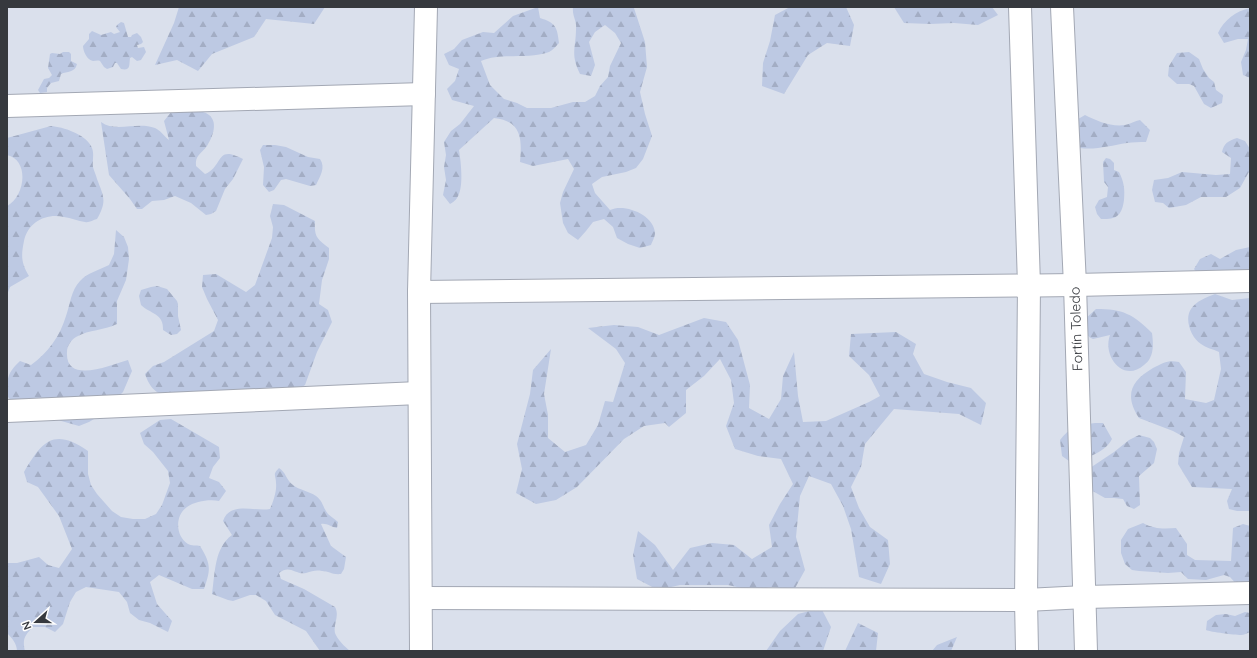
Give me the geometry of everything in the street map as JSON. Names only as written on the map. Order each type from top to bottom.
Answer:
[{"type":"street","points":[[421,651],[420,292],[426,7]]},
{"type":"street","points":[[1020,7],[1029,285],[1026,600],[1027,651]]},
{"type":"street","name":"Fortín Toledo","points":[[1062,7],[1075,285],[1086,651]]},
{"type":"street","points":[[7,106],[424,94]]},
{"type":"street","points":[[420,292],[1075,285],[1250,281]]},
{"type":"street","points":[[7,410],[420,393]]},
{"type":"street","points":[[422,598],[1026,600],[1250,593]]},
{"type":"green space","points":[[179,7],[325,7],[314,24],[266,19],[254,37],[212,54],[198,71],[177,60],[155,65],[174,23]]},
{"type":"green space","points":[[538,7],[540,18],[555,26],[559,43],[553,49],[549,52],[532,56],[497,57],[481,61],[490,85],[504,99],[527,108],[551,108],[573,102],[585,102],[595,96],[600,86],[608,77],[610,66],[621,43],[615,33],[605,25],[595,32],[589,42],[595,65],[591,76],[580,74],[574,56],[576,25],[573,7],[634,8],[645,42],[647,67],[640,92],[652,136],[643,159],[636,168],[626,172],[602,177],[592,184],[595,193],[610,210],[616,208],[631,209],[638,212],[650,221],[655,233],[651,245],[640,248],[617,238],[613,227],[604,219],[593,222],[578,240],[568,233],[563,223],[560,203],[563,192],[574,169],[568,159],[533,166],[520,162],[521,146],[518,132],[510,123],[503,120],[494,118],[459,150],[461,161],[461,188],[459,194],[456,200],[450,204],[443,195],[446,180],[444,167],[446,155],[444,142],[451,131],[460,124],[474,106],[452,100],[447,89],[455,81],[459,69],[449,65],[444,54],[454,49],[462,40],[483,32],[494,33],[513,16]]},
{"type":"green space","points":[[790,7],[846,7],[854,25],[850,46],[827,43],[808,55],[784,94],[762,86],[763,63],[770,41],[775,15]]},
{"type":"green space","points":[[894,7],[992,7],[998,15],[978,25],[954,23],[904,23]]},
{"type":"green space","points":[[1250,8],[1250,78],[1243,75],[1241,62],[1246,50],[1248,39],[1238,39],[1224,43],[1218,33],[1227,20],[1240,11]]},
{"type":"green space","points":[[121,22],[124,23],[128,37],[131,37],[137,33],[141,37],[143,42],[137,45],[138,48],[144,47],[146,52],[141,60],[137,61],[132,57],[130,58],[129,67],[126,69],[121,69],[117,63],[115,63],[113,67],[107,69],[100,61],[93,61],[89,59],[83,46],[89,39],[89,34],[92,31],[101,35],[111,32],[114,34],[120,32],[116,27]]},
{"type":"green space","points":[[63,52],[69,52],[71,54],[71,61],[77,64],[76,67],[73,70],[61,74],[59,81],[51,83],[47,88],[47,92],[40,93],[38,90],[44,79],[49,78],[52,75],[48,68],[50,54],[60,54]]},
{"type":"green space","points":[[1189,52],[1199,59],[1203,69],[1209,78],[1214,82],[1216,90],[1223,95],[1222,103],[1211,108],[1204,104],[1194,86],[1189,84],[1177,84],[1168,76],[1169,66],[1177,53]]},
{"type":"green space","points":[[185,109],[196,110],[208,114],[214,122],[212,137],[207,146],[196,159],[196,166],[205,174],[215,166],[224,155],[234,155],[243,159],[233,179],[225,189],[216,211],[211,214],[206,215],[191,203],[175,196],[164,200],[152,201],[142,209],[137,209],[109,175],[101,122],[113,127],[148,126],[155,128],[169,140],[164,121],[172,111]]},
{"type":"green space","points":[[1085,115],[1099,121],[1115,125],[1125,125],[1140,120],[1150,130],[1146,142],[1092,148],[1078,148],[1071,146],[1073,122]]},
{"type":"green space","points":[[51,126],[79,135],[91,146],[93,154],[93,167],[103,195],[102,208],[97,219],[90,222],[67,217],[51,216],[39,220],[34,224],[26,234],[22,251],[24,267],[29,276],[10,287],[7,295],[7,206],[18,195],[21,187],[22,171],[14,158],[7,155],[7,138]]},
{"type":"green space","points":[[1237,138],[1245,141],[1250,149],[1250,170],[1240,188],[1226,197],[1201,197],[1186,205],[1169,208],[1163,203],[1155,202],[1152,190],[1154,180],[1168,178],[1182,172],[1216,175],[1230,174],[1231,158],[1222,152],[1227,143]]},
{"type":"green space","points":[[263,145],[286,147],[308,157],[320,159],[322,162],[322,169],[316,185],[310,186],[286,179],[281,180],[274,190],[269,192],[263,185],[264,167],[260,150]]},
{"type":"green space","points":[[1106,158],[1110,159],[1114,163],[1114,170],[1119,172],[1121,176],[1124,186],[1124,200],[1122,209],[1118,216],[1111,219],[1101,219],[1097,214],[1095,207],[1099,200],[1107,197],[1108,187],[1104,182],[1103,162]]},
{"type":"green space","points":[[273,204],[284,205],[315,221],[315,231],[317,237],[329,248],[329,259],[322,280],[319,304],[328,310],[332,322],[317,352],[305,385],[295,392],[168,398],[160,394],[151,386],[145,374],[153,366],[164,362],[214,331],[218,320],[202,287],[203,275],[216,274],[246,292],[255,285],[272,238],[273,227],[270,216]]},
{"type":"green space","points":[[116,230],[124,237],[128,247],[129,259],[126,280],[117,301],[117,324],[81,334],[72,340],[67,352],[68,362],[73,368],[81,370],[101,368],[128,360],[132,371],[123,392],[99,416],[79,426],[33,413],[12,401],[7,396],[10,373],[20,361],[31,365],[53,344],[63,323],[77,285],[86,276],[109,265],[114,254]]},
{"type":"green space","points":[[1250,247],[1250,274],[1198,274],[1194,269],[1200,259],[1211,254],[1220,259],[1236,250]]},
{"type":"green space","points":[[157,286],[167,289],[177,301],[181,330],[177,334],[171,335],[163,330],[163,324],[159,317],[141,305],[139,296],[141,290]]},
{"type":"green space","points":[[1215,294],[1232,300],[1250,298],[1250,511],[1237,511],[1229,509],[1227,501],[1232,489],[1192,487],[1178,464],[1179,453],[1184,437],[1173,431],[1139,418],[1134,410],[1131,396],[1132,389],[1139,378],[1153,368],[1171,361],[1179,362],[1186,372],[1185,399],[1206,403],[1214,400],[1221,369],[1219,352],[1205,347],[1197,341],[1188,323],[1188,318],[1191,309],[1196,304]]},
{"type":"green space","points":[[1096,309],[1113,310],[1127,314],[1139,321],[1152,333],[1152,352],[1149,360],[1144,365],[1136,370],[1129,371],[1122,369],[1116,365],[1109,352],[1108,343],[1110,335],[1093,339],[1086,334],[1084,329],[1084,320]]},
{"type":"green space","points":[[704,318],[726,322],[738,340],[750,385],[749,408],[769,419],[781,399],[783,376],[794,352],[798,396],[803,422],[826,421],[880,396],[869,375],[849,356],[851,334],[896,332],[916,344],[913,354],[924,374],[971,388],[986,403],[981,425],[959,414],[894,409],[865,444],[861,467],[851,487],[859,508],[870,527],[888,540],[890,564],[881,584],[859,577],[851,529],[843,506],[831,484],[809,476],[800,496],[796,537],[805,570],[794,590],[773,587],[750,590],[728,585],[680,585],[658,590],[637,579],[633,555],[638,531],[655,545],[673,570],[690,548],[712,543],[734,545],[752,559],[772,547],[769,525],[793,484],[781,459],[758,456],[735,449],[726,426],[734,403],[731,380],[720,359],[704,376],[686,390],[686,413],[669,427],[665,423],[644,426],[624,439],[577,487],[556,500],[536,504],[516,493],[522,469],[517,444],[530,394],[533,370],[551,349],[544,394],[548,415],[548,438],[565,452],[586,445],[598,425],[605,401],[613,402],[625,363],[616,349],[588,328],[614,325],[638,327],[659,335]]},
{"type":"green space","points":[[171,419],[219,447],[220,458],[213,467],[209,478],[219,482],[226,491],[219,501],[203,501],[194,503],[187,507],[180,515],[178,526],[184,540],[189,545],[200,546],[208,562],[209,571],[204,589],[192,589],[159,575],[150,582],[157,604],[172,621],[168,632],[150,623],[139,620],[130,613],[127,602],[119,592],[86,587],[76,592],[70,602],[63,624],[55,632],[45,627],[33,627],[25,638],[25,651],[17,651],[15,644],[7,633],[7,563],[17,563],[39,557],[48,565],[59,568],[72,549],[59,516],[38,487],[27,482],[24,472],[30,462],[43,446],[50,441],[57,439],[66,440],[76,444],[88,451],[88,474],[91,485],[112,511],[121,517],[145,519],[156,514],[162,505],[170,483],[168,471],[153,452],[144,444],[140,433],[160,420]]},
{"type":"green space","points":[[1095,423],[1103,423],[1112,439],[1104,448],[1093,455],[1081,459],[1069,461],[1062,456],[1060,440],[1063,436],[1075,428]]},
{"type":"green space","points":[[1139,435],[1150,438],[1154,442],[1157,449],[1154,463],[1139,476],[1140,505],[1134,509],[1127,506],[1123,499],[1105,498],[1089,489],[1090,468],[1129,440]]},
{"type":"green space","points":[[279,468],[293,485],[313,494],[318,498],[322,502],[328,514],[338,522],[337,528],[321,524],[331,546],[346,557],[344,569],[341,574],[324,571],[299,573],[286,569],[279,573],[281,579],[304,589],[335,607],[337,617],[335,633],[339,640],[350,651],[320,651],[306,631],[275,615],[266,601],[256,595],[250,595],[233,601],[212,594],[216,562],[226,540],[232,535],[223,521],[226,515],[237,509],[270,509],[276,489],[275,474]]},
{"type":"green space","points":[[1143,523],[1159,528],[1176,528],[1187,544],[1187,555],[1195,560],[1231,561],[1233,528],[1243,524],[1250,526],[1250,584],[1238,586],[1230,577],[1224,575],[1206,580],[1188,579],[1181,572],[1168,573],[1132,570],[1125,564],[1121,553],[1121,540],[1128,529]]},
{"type":"green space","points":[[821,608],[831,627],[823,651],[766,651],[780,631],[798,614]]},
{"type":"green space","points":[[1245,612],[1250,613],[1250,632],[1243,635],[1238,635],[1206,630],[1207,621],[1216,615],[1226,614],[1235,616]]},
{"type":"green space","points":[[858,623],[878,633],[876,651],[845,651]]},
{"type":"green space","points":[[957,637],[951,651],[932,651],[937,645]]}]
